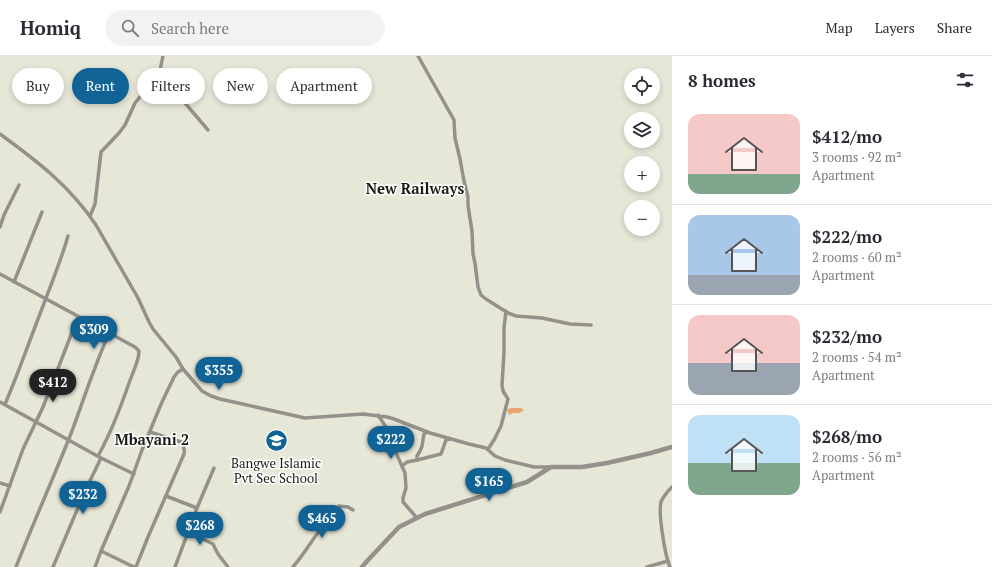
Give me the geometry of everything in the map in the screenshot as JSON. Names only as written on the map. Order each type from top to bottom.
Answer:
[{"type":"street","points":[[160,68],[163,56]]},
{"type":"street","points":[[418,56],[454,120],[455,138],[468,197],[473,254],[478,288],[481,295],[516,316],[542,318],[570,324],[592,325]]},
{"type":"street","points":[[90,216],[95,204],[101,152],[119,133],[137,100]]},
{"type":"street","points":[[186,104],[208,130]]},
{"type":"street","points":[[0,134],[56,178],[90,216],[138,298],[150,325],[176,357],[183,369],[202,391],[211,396],[305,418],[363,414],[378,415],[394,419],[427,432],[488,449],[495,456],[505,460],[534,467],[586,466],[651,454],[672,448]]},
{"type":"street","points":[[0,227],[4,215],[19,186]]},
{"type":"street","points":[[14,282],[42,212]]},
{"type":"street","points":[[4,404],[60,263],[68,236]]},
{"type":"street","points":[[0,274],[135,347],[139,351],[118,412],[53,567]]},
{"type":"street","points":[[488,449],[501,426],[508,399],[503,391],[502,385],[506,311]]},
{"type":"street","points":[[0,512],[23,450],[43,407],[78,317]]},
{"type":"street","points":[[16,567],[90,385],[98,359],[109,333]]},
{"type":"street","points":[[95,567],[170,384],[176,375],[183,369]]},
{"type":"street","points":[[0,402],[99,457],[134,474]]},
{"type":"street","points":[[378,415],[390,433],[397,455],[405,472],[407,483],[403,502],[417,518]]},
{"type":"street","points":[[101,551],[135,567],[184,454],[184,446],[181,442],[150,432]]},
{"type":"street","points":[[417,460],[424,434],[427,432]]},
{"type":"street","points":[[402,466],[407,462],[441,454],[446,440],[450,439]]},
{"type":"street","points":[[362,567],[399,527],[417,518],[458,503],[527,482],[551,467]]},
{"type":"street","points":[[175,567],[214,468]]},
{"type":"street","points":[[0,483],[10,486]]},
{"type":"street","points":[[670,567],[660,514],[660,505],[661,501],[672,487]]},
{"type":"street","points":[[166,496],[197,508]]},
{"type":"street","points":[[293,567],[306,551],[322,525],[339,506],[348,507],[353,510]]},
{"type":"street","points":[[188,532],[212,543],[228,567]]},
{"type":"street","points":[[647,567],[669,561]]},
{"type":"shaded area","points":[[521,408],[524,410],[520,413],[513,413],[509,415],[507,409]]},
{"type":"place","name":"Bangwe Islamic Pvt Sec School","points":[[276,441]]},
{"type":"district","name":"New Railways","points":[[415,188]]},
{"type":"district","name":"Mbayani 2","points":[[152,439]]}]
